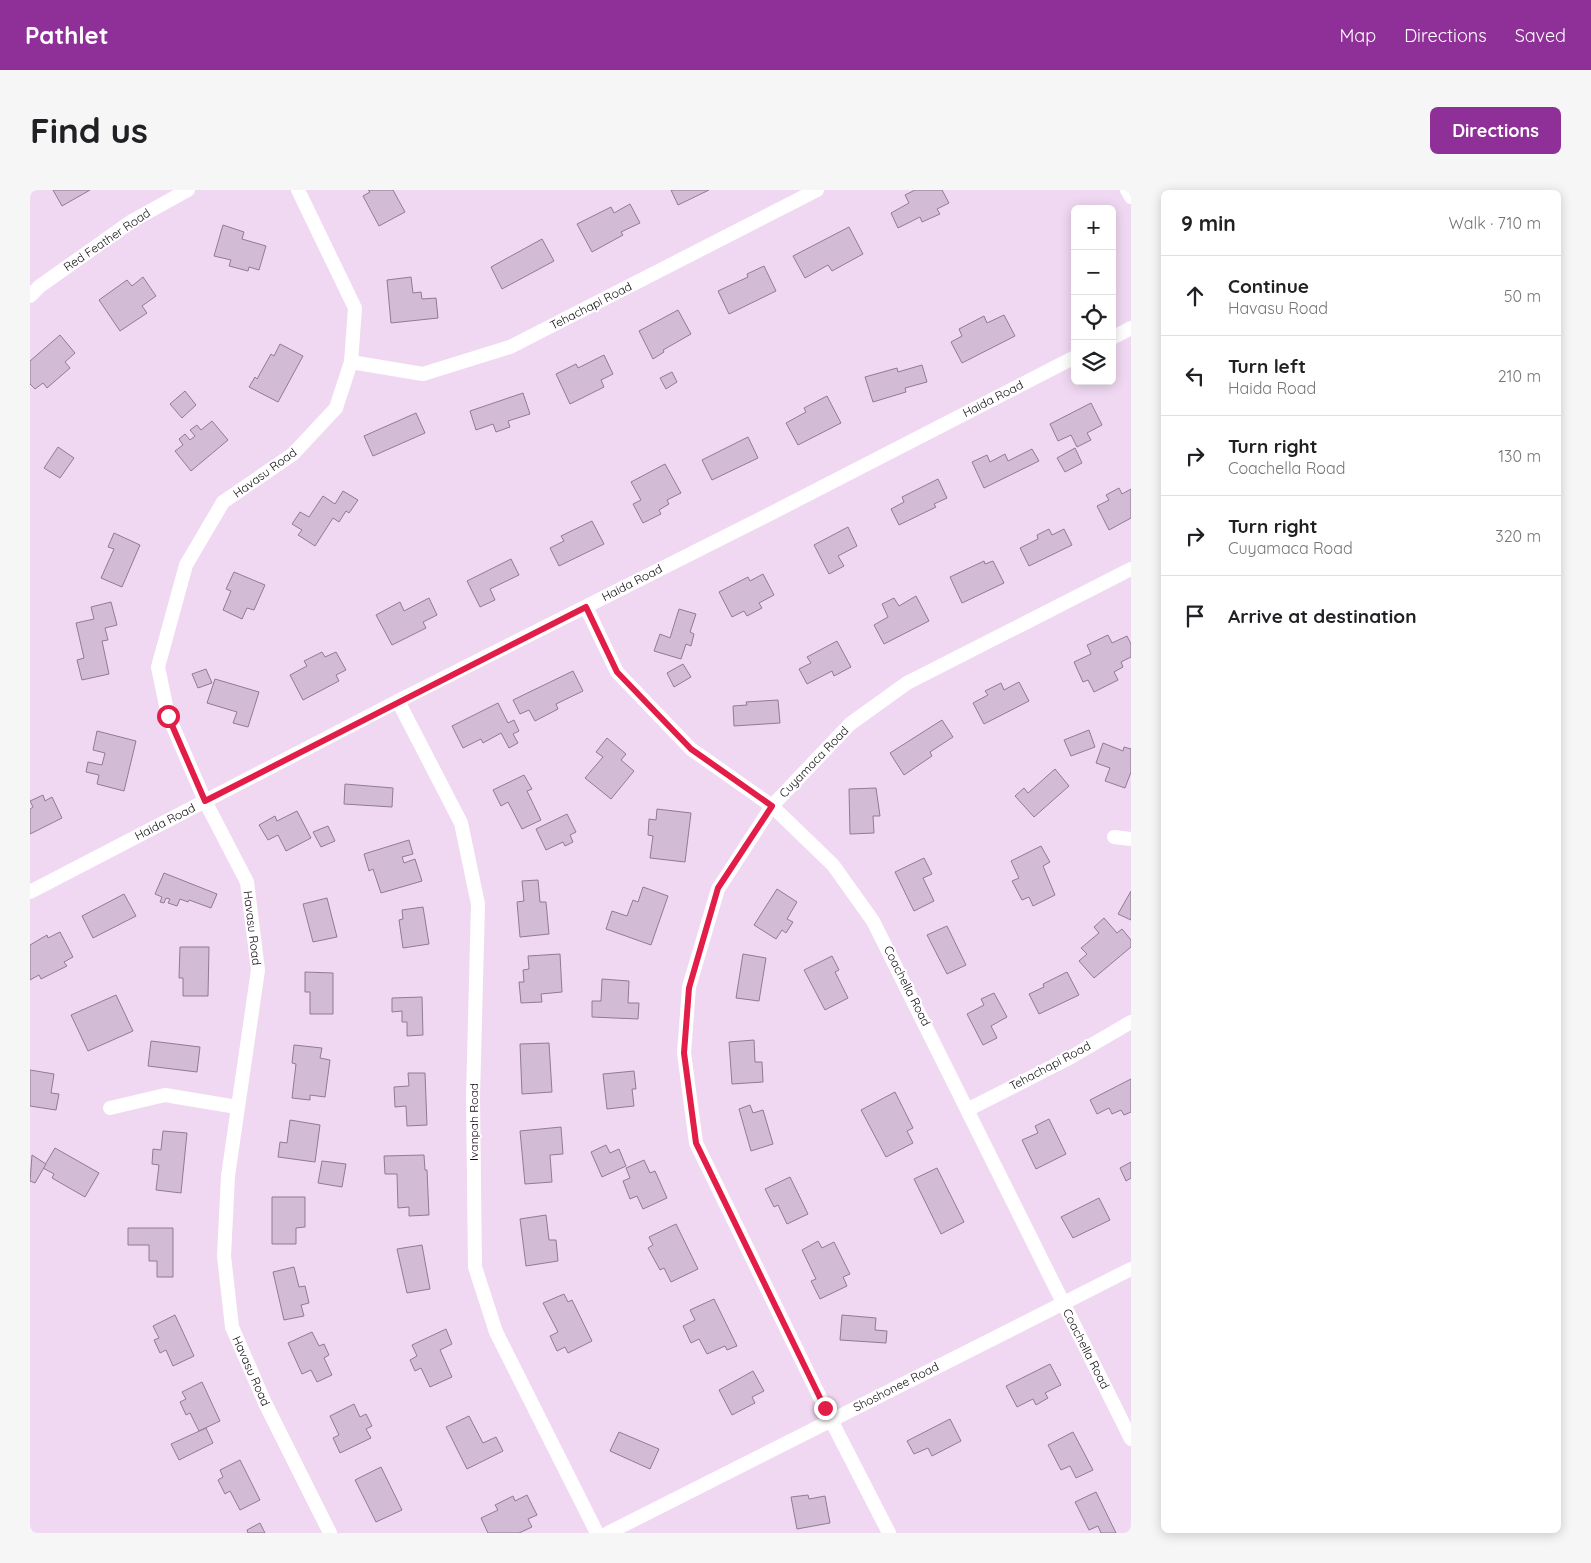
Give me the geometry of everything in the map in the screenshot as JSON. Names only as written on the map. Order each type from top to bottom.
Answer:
[{"type":"street","name":"Red Feather Road","points":[[30,296],[40,286],[132,221],[188,190]]},
{"type":"street","name":"Havasu Road","points":[[298,190],[355,308],[351,362],[336,408],[293,454],[223,502],[186,565],[158,667],[168,716],[205,801],[247,882],[258,970],[236,1107],[228,1176],[224,1256],[232,1327],[265,1404],[330,1533]]},
{"type":"street","name":"Tehachapi Road","points":[[351,362],[422,374],[510,347],[817,190]]},
{"type":"street","points":[[1127,190],[1131,197]]},
{"type":"street","points":[[1116,336],[1131,328]]},
{"type":"street","name":"Haida Road","points":[[30,892],[398,701],[1071,359]]},
{"type":"street","name":"Cuyamaca Road","points":[[889,1533],[831,1420],[696,1143],[684,1053],[689,988],[718,888],[772,806],[850,724],[907,683],[1131,569]]},
{"type":"street","name":"Coachella Road","points":[[586,607],[617,672],[691,749],[772,806],[833,865],[873,921],[969,1109],[1131,1439]]},
{"type":"street","name":"Ivanpah Road","points":[[398,701],[461,823],[478,904],[473,1097],[475,1266],[496,1332],[597,1533]]},
{"type":"street","points":[[1114,837],[1131,839]]},
{"type":"street","name":"Tehachapi Road","points":[[969,1109],[1071,1057],[1131,1022]]},
{"type":"street","points":[[110,1108],[165,1095],[236,1107]]},
{"type":"street","name":"Shoshonee Road","points":[[608,1533],[1131,1269]]},
{"type":"building","points":[[53,190],[90,190],[62,206]]},
{"type":"building","points":[[368,190],[393,190],[405,212],[379,226],[363,196],[370,192]]},
{"type":"building","points":[[671,190],[709,190],[678,205]]},
{"type":"building","points":[[915,190],[942,190],[949,203],[937,209],[940,214],[922,222],[920,217],[898,228],[891,213],[909,203],[905,195]]},
{"type":"building","points":[[630,204],[640,223],[621,232],[623,235],[592,252],[577,224],[611,207],[614,213]]},
{"type":"building","points":[[223,225],[244,232],[242,239],[266,246],[259,270],[249,267],[248,271],[229,266],[231,260],[214,256]]},
{"type":"building","points":[[849,227],[863,254],[832,271],[828,265],[805,278],[793,256]]},
{"type":"building","points":[[542,239],[554,261],[502,289],[491,267]]},
{"type":"building","points":[[764,266],[776,291],[729,314],[718,291],[748,277],[747,274]]},
{"type":"building","points":[[143,277],[156,296],[142,306],[147,313],[120,331],[99,300],[127,280],[132,286]]},
{"type":"building","points":[[411,277],[413,293],[421,292],[422,299],[436,298],[438,318],[391,323],[387,280]]},
{"type":"building","points":[[678,310],[691,334],[663,350],[664,352],[653,359],[639,331]]},
{"type":"building","points":[[1004,315],[1015,336],[962,363],[951,342],[962,336],[959,329],[984,316],[987,323]]},
{"type":"building","points":[[60,335],[75,353],[65,362],[70,368],[47,388],[43,383],[35,389],[30,384],[30,361]]},
{"type":"building","points":[[280,344],[303,356],[278,402],[249,387],[255,377],[257,379],[271,354],[274,356]]},
{"type":"building","points":[[604,355],[613,374],[601,380],[604,387],[570,404],[556,374],[576,364],[578,368]]},
{"type":"building","points":[[922,365],[927,382],[905,388],[906,392],[873,402],[865,377],[897,368],[898,372]]},
{"type":"building","points":[[672,372],[677,382],[666,389],[660,378]]},
{"type":"building","points":[[185,391],[196,405],[182,418],[170,404]]},
{"type":"building","points":[[523,393],[530,414],[508,421],[510,427],[496,432],[493,424],[476,430],[470,411]]},
{"type":"building","points":[[827,396],[841,423],[798,445],[786,423],[806,412],[804,408]]},
{"type":"building","points":[[1091,403],[1102,425],[1087,433],[1091,440],[1077,447],[1071,435],[1058,441],[1050,424]]},
{"type":"building","points":[[416,413],[425,433],[373,456],[364,436]]},
{"type":"building","points":[[212,421],[228,440],[191,471],[175,451],[183,445],[179,439],[185,434],[190,440],[195,436],[190,430],[197,425],[201,430]]},
{"type":"building","points":[[748,437],[758,458],[712,480],[702,460]]},
{"type":"building","points":[[58,447],[74,458],[60,478],[44,468]]},
{"type":"building","points":[[1075,448],[1082,463],[1065,472],[1057,458]]},
{"type":"building","points":[[1032,449],[1039,461],[984,488],[972,462],[987,455],[990,462],[1005,454],[1008,461]]},
{"type":"building","points":[[665,464],[681,493],[667,500],[669,504],[659,510],[661,514],[643,523],[633,504],[641,500],[631,482]]},
{"type":"building","points":[[938,479],[947,498],[934,504],[936,507],[899,525],[891,509],[904,502],[902,497]]},
{"type":"building","points":[[1119,488],[1122,494],[1131,489],[1131,518],[1109,530],[1097,506],[1109,500],[1106,495]]},
{"type":"building","points":[[343,491],[358,500],[349,513],[346,511],[339,522],[333,518],[315,546],[298,535],[302,530],[292,524],[300,512],[309,517],[323,496],[335,504]]},
{"type":"building","points":[[592,521],[604,544],[559,566],[550,548],[564,541],[561,536]]},
{"type":"building","points":[[848,527],[857,546],[838,556],[844,566],[829,574],[814,545]]},
{"type":"building","points":[[1049,529],[1052,535],[1064,529],[1072,545],[1029,566],[1020,548],[1038,539],[1037,535]]},
{"type":"building","points":[[114,533],[140,545],[122,587],[101,578],[114,549],[108,547]]},
{"type":"building","points":[[511,559],[519,575],[490,589],[495,600],[480,607],[467,581]]},
{"type":"building","points":[[984,561],[985,564],[993,561],[1004,583],[962,603],[950,577]]},
{"type":"building","points":[[234,572],[265,585],[254,610],[247,608],[242,619],[223,610],[231,591],[226,589]]},
{"type":"building","points":[[763,574],[774,595],[759,603],[762,608],[747,616],[744,611],[732,617],[719,592],[748,577],[750,581]]},
{"type":"building","points":[[916,596],[929,621],[884,644],[874,625],[888,617],[882,604],[894,598],[899,606]]},
{"type":"building","points":[[429,598],[437,615],[423,622],[426,628],[392,645],[376,615],[400,602],[404,611]]},
{"type":"building","points":[[111,602],[117,625],[105,628],[108,640],[102,641],[109,674],[82,680],[77,660],[84,658],[76,623],[94,619],[91,607]]},
{"type":"building","points":[[679,609],[696,614],[690,632],[694,634],[691,646],[686,644],[681,659],[654,651],[660,634],[670,638]]},
{"type":"building","points":[[1108,635],[1112,643],[1127,636],[1131,644],[1131,657],[1121,662],[1123,667],[1114,672],[1118,680],[1094,692],[1088,680],[1083,682],[1074,662],[1091,654],[1087,645]]},
{"type":"building","points":[[837,641],[851,667],[834,676],[832,671],[807,684],[799,669],[811,663],[807,657]]},
{"type":"building","points":[[322,652],[325,657],[336,652],[346,670],[336,675],[339,681],[303,700],[290,675],[307,666],[304,661]]},
{"type":"building","points":[[683,664],[691,677],[674,687],[667,673]]},
{"type":"building","points":[[206,669],[212,683],[198,688],[192,674]]},
{"type":"building","points":[[573,671],[583,691],[556,704],[558,709],[535,721],[529,710],[520,714],[513,700]]},
{"type":"building","points":[[215,679],[259,692],[248,727],[233,723],[237,712],[207,703]]},
{"type":"building","points":[[1019,682],[1029,701],[984,724],[973,703],[988,695],[985,691],[1001,683],[1004,690]]},
{"type":"building","points":[[778,700],[780,723],[734,726],[733,706],[747,705],[746,702]]},
{"type":"building","points":[[498,703],[508,723],[514,720],[519,731],[513,734],[518,743],[509,748],[501,733],[483,743],[481,739],[463,748],[452,726]]},
{"type":"building","points":[[942,720],[953,737],[930,752],[932,756],[904,775],[890,753]]},
{"type":"building","points":[[1089,730],[1095,747],[1071,756],[1064,740]]},
{"type":"building","points":[[97,731],[136,741],[124,791],[97,784],[99,775],[86,772],[88,762],[102,765],[105,753],[93,750]]},
{"type":"building","points":[[607,738],[626,754],[621,760],[634,771],[611,799],[585,778],[603,757],[596,752]]},
{"type":"building","points":[[1103,743],[1123,751],[1124,747],[1131,749],[1131,772],[1125,788],[1105,781],[1110,768],[1096,763]]},
{"type":"building","points":[[1055,769],[1069,786],[1034,817],[1015,796],[1024,788],[1028,793]]},
{"type":"building","points":[[524,775],[532,789],[527,791],[541,820],[522,829],[508,802],[501,806],[493,790]]},
{"type":"building","points":[[345,784],[393,788],[392,807],[344,804]]},
{"type":"building","points":[[876,788],[880,816],[873,816],[874,833],[850,834],[849,789]]},
{"type":"building","points":[[43,795],[45,801],[52,797],[62,818],[30,834],[30,809],[33,807],[30,801]]},
{"type":"building","points":[[657,809],[691,813],[685,862],[650,858],[653,836],[648,835],[649,819],[656,820]]},
{"type":"building","points":[[297,811],[311,838],[286,851],[278,835],[268,840],[259,825],[275,816],[277,821]]},
{"type":"building","points":[[567,814],[576,832],[570,835],[573,842],[565,846],[563,842],[546,850],[536,829]]},
{"type":"building","points":[[328,826],[335,841],[321,847],[313,832]]},
{"type":"building","points":[[409,840],[413,854],[402,857],[404,863],[415,859],[422,881],[381,893],[373,869],[369,871],[364,854]]},
{"type":"building","points":[[1041,846],[1050,862],[1043,866],[1055,895],[1033,906],[1029,897],[1022,900],[1012,881],[1019,878],[1011,861]]},
{"type":"building","points":[[924,858],[932,874],[923,878],[934,901],[914,911],[895,872]]},
{"type":"building","points":[[164,873],[217,894],[211,908],[189,900],[188,902],[180,899],[177,906],[168,903],[170,899],[166,898],[164,903],[160,902],[162,897],[155,894]]},
{"type":"building","points":[[538,880],[540,902],[546,902],[549,934],[520,937],[517,902],[524,901],[522,881]]},
{"type":"building","points":[[643,887],[668,896],[651,945],[606,929],[612,911],[627,916],[633,900],[638,902]]},
{"type":"building","points":[[777,889],[797,902],[787,919],[793,922],[786,933],[782,930],[776,939],[754,925]]},
{"type":"building","points":[[1131,891],[1131,920],[1118,914]]},
{"type":"building","points":[[124,894],[136,916],[93,938],[82,916]]},
{"type":"building","points":[[327,898],[337,937],[313,942],[303,904]]},
{"type":"building","points":[[423,907],[429,944],[403,948],[399,920],[403,919],[402,910]]},
{"type":"building","points":[[1104,918],[1117,933],[1122,929],[1131,940],[1131,947],[1094,978],[1079,961],[1087,954],[1081,948],[1099,933],[1094,927]]},
{"type":"building","points":[[947,926],[966,965],[947,974],[927,935]]},
{"type":"building","points":[[60,932],[73,957],[64,962],[67,966],[41,979],[39,975],[30,980],[30,945],[47,935],[48,938]]},
{"type":"building","points":[[180,947],[209,947],[208,996],[183,996],[183,978],[179,978]]},
{"type":"building","points":[[560,954],[562,992],[541,994],[542,1002],[521,1003],[519,982],[524,982],[523,970],[529,969],[528,956]]},
{"type":"building","points":[[743,954],[766,958],[759,1001],[736,998]]},
{"type":"building","points":[[832,956],[839,970],[835,972],[848,998],[825,1010],[804,970]]},
{"type":"building","points":[[305,972],[333,973],[333,1014],[310,1014],[310,992],[305,992]]},
{"type":"building","points":[[1067,972],[1079,995],[1039,1014],[1029,994],[1044,987],[1043,984]]},
{"type":"building","points":[[602,979],[629,981],[628,1003],[639,1003],[638,1019],[592,1017],[592,1001],[601,1001]]},
{"type":"building","points":[[994,993],[1007,1017],[991,1026],[997,1038],[983,1045],[967,1014],[984,1005],[981,999]]},
{"type":"building","points":[[116,995],[133,1031],[88,1051],[71,1015]]},
{"type":"building","points":[[422,997],[423,1035],[407,1036],[407,1022],[402,1022],[402,1011],[392,1012],[392,998]]},
{"type":"building","points":[[754,1040],[755,1062],[762,1062],[763,1082],[732,1084],[729,1042]]},
{"type":"building","points":[[151,1041],[200,1047],[197,1072],[148,1066]]},
{"type":"building","points":[[549,1043],[552,1092],[522,1094],[520,1044]]},
{"type":"building","points":[[294,1045],[322,1048],[320,1058],[330,1060],[325,1097],[310,1095],[310,1100],[292,1098],[296,1064],[292,1063]]},
{"type":"building","points":[[30,1070],[54,1074],[51,1093],[59,1094],[56,1110],[30,1106]]},
{"type":"building","points":[[634,1071],[636,1089],[632,1089],[634,1106],[607,1109],[603,1074]]},
{"type":"building","points":[[408,1073],[425,1073],[427,1125],[407,1126],[406,1106],[395,1107],[394,1087],[409,1086]]},
{"type":"building","points":[[1131,1079],[1131,1112],[1124,1115],[1121,1110],[1112,1114],[1109,1108],[1097,1114],[1090,1100]]},
{"type":"building","points":[[895,1092],[913,1128],[907,1131],[913,1143],[886,1157],[861,1110]]},
{"type":"building","points":[[750,1105],[753,1113],[763,1110],[773,1144],[751,1151],[739,1109]]},
{"type":"building","points":[[1049,1119],[1066,1154],[1036,1169],[1022,1140],[1038,1133],[1035,1126]]},
{"type":"building","points":[[290,1120],[320,1125],[315,1162],[278,1157],[280,1142],[287,1143]]},
{"type":"building","points":[[561,1127],[563,1154],[550,1155],[552,1182],[525,1184],[520,1131]]},
{"type":"building","points":[[163,1131],[187,1133],[181,1193],[156,1190],[159,1165],[152,1164],[153,1149],[161,1150]]},
{"type":"building","points":[[606,1145],[610,1153],[619,1149],[626,1166],[602,1177],[591,1152]]},
{"type":"building","points":[[55,1148],[99,1173],[85,1197],[52,1178],[54,1174],[43,1168]]},
{"type":"building","points":[[32,1155],[46,1164],[35,1183],[30,1181]]},
{"type":"building","points":[[424,1155],[425,1170],[427,1170],[429,1215],[409,1216],[409,1207],[398,1208],[397,1174],[385,1174],[384,1156]]},
{"type":"building","points":[[644,1160],[650,1173],[655,1171],[667,1198],[643,1209],[637,1196],[630,1199],[623,1181],[630,1178],[626,1168]]},
{"type":"building","points":[[322,1161],[346,1164],[342,1187],[318,1183]]},
{"type":"building","points":[[1131,1162],[1131,1178],[1126,1181],[1120,1168]]},
{"type":"building","points":[[937,1168],[964,1222],[941,1234],[914,1179]]},
{"type":"building","points":[[790,1177],[808,1214],[787,1224],[778,1205],[774,1207],[765,1189]]},
{"type":"building","points":[[272,1197],[305,1197],[305,1227],[296,1228],[296,1244],[272,1244]]},
{"type":"building","points":[[1099,1198],[1110,1220],[1073,1238],[1061,1217]]},
{"type":"building","points":[[546,1215],[549,1240],[556,1240],[558,1261],[526,1266],[520,1219]]},
{"type":"building","points":[[676,1224],[698,1269],[671,1282],[664,1268],[660,1270],[648,1248],[653,1245],[649,1237]]},
{"type":"building","points":[[128,1228],[173,1228],[173,1277],[157,1277],[157,1261],[149,1261],[149,1245],[128,1245]]},
{"type":"building","points":[[818,1241],[822,1248],[834,1242],[850,1274],[843,1277],[847,1286],[820,1299],[811,1281],[816,1279],[802,1250]]},
{"type":"building","points":[[422,1245],[430,1289],[407,1293],[397,1249]]},
{"type":"building","points":[[294,1267],[299,1287],[305,1286],[309,1303],[301,1305],[304,1316],[284,1320],[273,1272]]},
{"type":"building","points":[[564,1294],[568,1302],[572,1300],[592,1341],[568,1353],[565,1347],[557,1351],[550,1336],[558,1332],[543,1303]]},
{"type":"building","points":[[714,1299],[737,1346],[727,1350],[725,1346],[707,1354],[699,1339],[691,1343],[683,1326],[695,1320],[690,1310]]},
{"type":"building","points":[[175,1315],[194,1356],[173,1366],[166,1350],[160,1353],[154,1340],[159,1338],[153,1326]]},
{"type":"building","points":[[842,1315],[876,1318],[875,1330],[887,1331],[886,1343],[840,1340]]},
{"type":"building","points":[[446,1329],[452,1344],[440,1350],[452,1377],[430,1387],[421,1368],[415,1371],[410,1360],[417,1356],[412,1345]]},
{"type":"building","points":[[312,1332],[319,1346],[324,1344],[329,1355],[324,1358],[332,1375],[317,1382],[311,1370],[302,1374],[288,1343]]},
{"type":"building","points":[[1050,1364],[1061,1385],[1045,1393],[1048,1398],[1036,1405],[1033,1399],[1017,1407],[1006,1386]]},
{"type":"building","points":[[753,1371],[764,1391],[752,1397],[755,1403],[732,1415],[719,1390]]},
{"type":"building","points":[[202,1382],[220,1421],[199,1431],[190,1413],[186,1415],[180,1402],[186,1399],[182,1392]]},
{"type":"building","points":[[354,1404],[360,1417],[366,1414],[372,1426],[366,1429],[371,1438],[340,1453],[333,1438],[339,1435],[330,1416]]},
{"type":"building","points":[[469,1416],[483,1443],[496,1437],[503,1451],[467,1469],[446,1427]]},
{"type":"building","points":[[950,1419],[961,1441],[932,1456],[928,1448],[914,1454],[907,1441]]},
{"type":"building","points":[[206,1428],[213,1443],[179,1460],[171,1444]]},
{"type":"building","points":[[619,1432],[659,1449],[650,1469],[610,1451]]},
{"type":"building","points":[[1073,1432],[1093,1470],[1076,1478],[1070,1466],[1061,1470],[1048,1445]]},
{"type":"building","points":[[240,1460],[260,1500],[240,1510],[230,1491],[225,1494],[218,1480],[223,1477],[220,1470]]},
{"type":"building","points":[[381,1467],[402,1510],[376,1522],[355,1480]]},
{"type":"building","points":[[1096,1492],[1116,1533],[1101,1533],[1098,1526],[1089,1530],[1075,1502]]},
{"type":"building","points":[[527,1495],[537,1515],[528,1519],[532,1527],[519,1533],[488,1533],[481,1518],[498,1510],[495,1505],[513,1496],[515,1501]]},
{"type":"building","points":[[808,1495],[809,1499],[825,1496],[830,1523],[797,1529],[791,1497]]},
{"type":"building","points":[[260,1523],[265,1533],[248,1533],[247,1530]]},
{"type":"route","points":[[168,716],[205,801],[398,701],[586,607],[617,672],[691,749],[772,806],[718,888],[689,988],[684,1053],[696,1143],[825,1408]]}]
